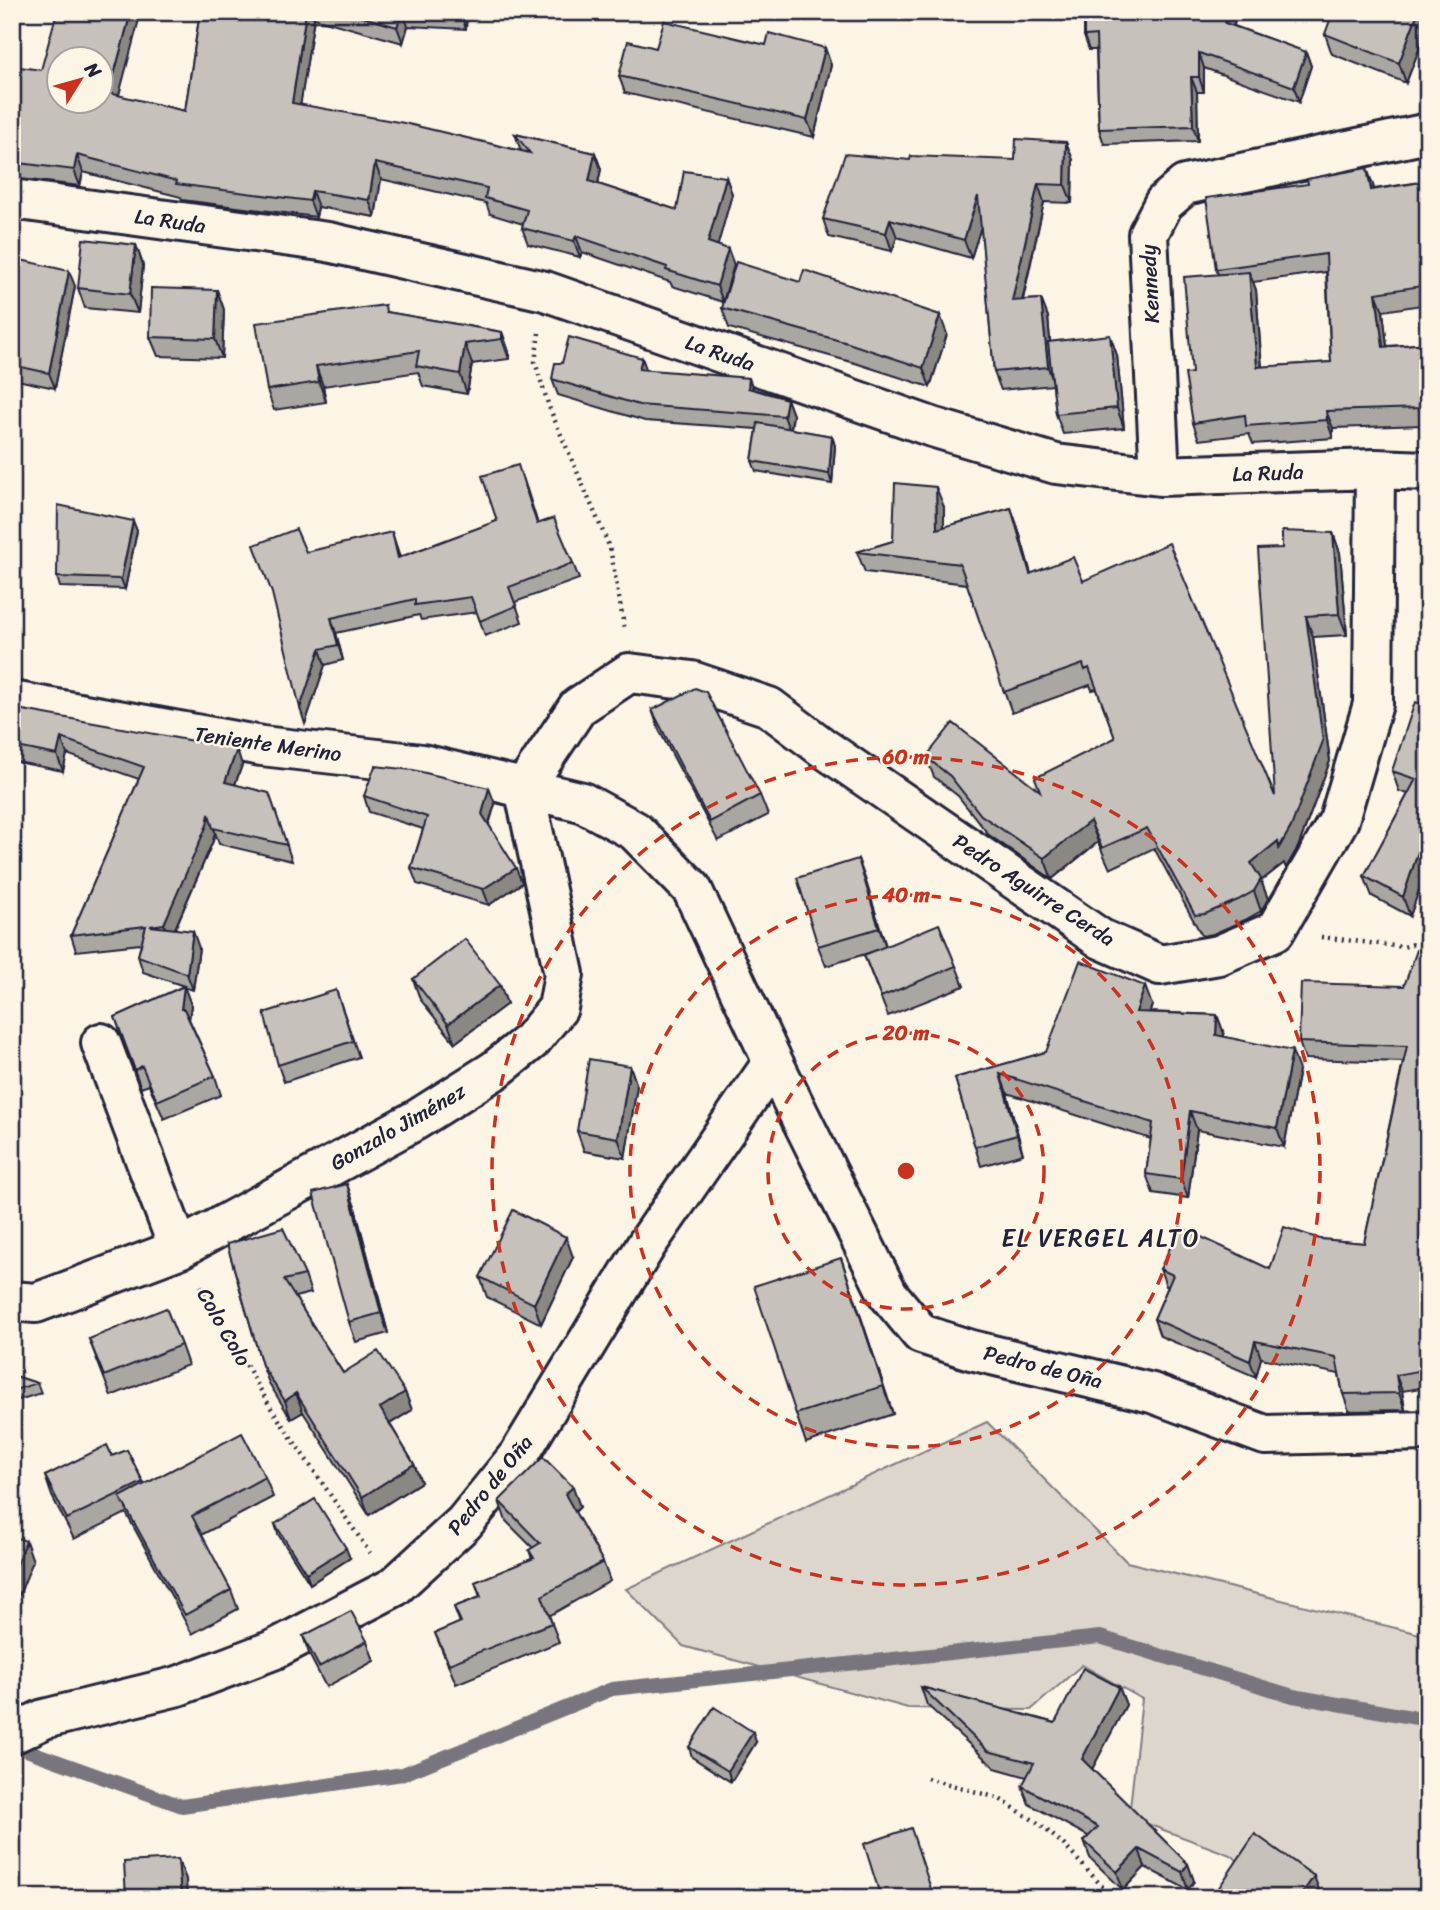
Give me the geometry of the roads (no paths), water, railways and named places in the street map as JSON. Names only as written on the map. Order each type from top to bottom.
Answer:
[{"type":"street","name":"Kennedy","points":[[1160,476],[1148,234],[1164,202],[1185,186],[1428,132]]},
{"type":"street","name":"La Ruda","points":[[12,199],[328,242],[545,291],[932,428],[1056,464],[1160,476],[1375,469],[1428,471]]},
{"type":"street","name":"Pedro Aguirre Cerda","points":[[524,788],[578,708],[629,673],[692,681],[769,707],[822,747],[1101,939],[1160,965],[1219,956],[1275,931],[1339,820],[1373,704],[1375,469]]},
{"type":"street","name":"Teniente Merino","points":[[12,701],[262,746],[422,764],[524,788]]},
{"type":"street","name":"Pedro de Oña","points":[[524,788],[582,802],[635,831],[692,889],[773,1062],[888,1294],[921,1334],[971,1350],[1152,1393],[1265,1435],[1428,1431]]},
{"type":"street","name":"Gonzalo Jiménez","points":[[12,1301],[36,1303],[179,1249],[416,1120],[495,1070],[531,1041],[558,1009],[564,974],[524,788]]},
{"type":"street","points":[[101,1044],[179,1249]]},
{"type":"street","name":"Pedro de Oña","points":[[14,1732],[44,1719],[178,1686],[261,1655],[394,1587],[464,1523],[519,1455],[646,1244],[773,1062]]},
{"type":"waterway","points":[[12,1745],[182,1806],[403,1774],[612,1689],[1100,1637],[1293,1696],[1428,1720]]},
{"type":"district","name":"EL VERGEL ALTO","points":[[1101,1238]]}]
